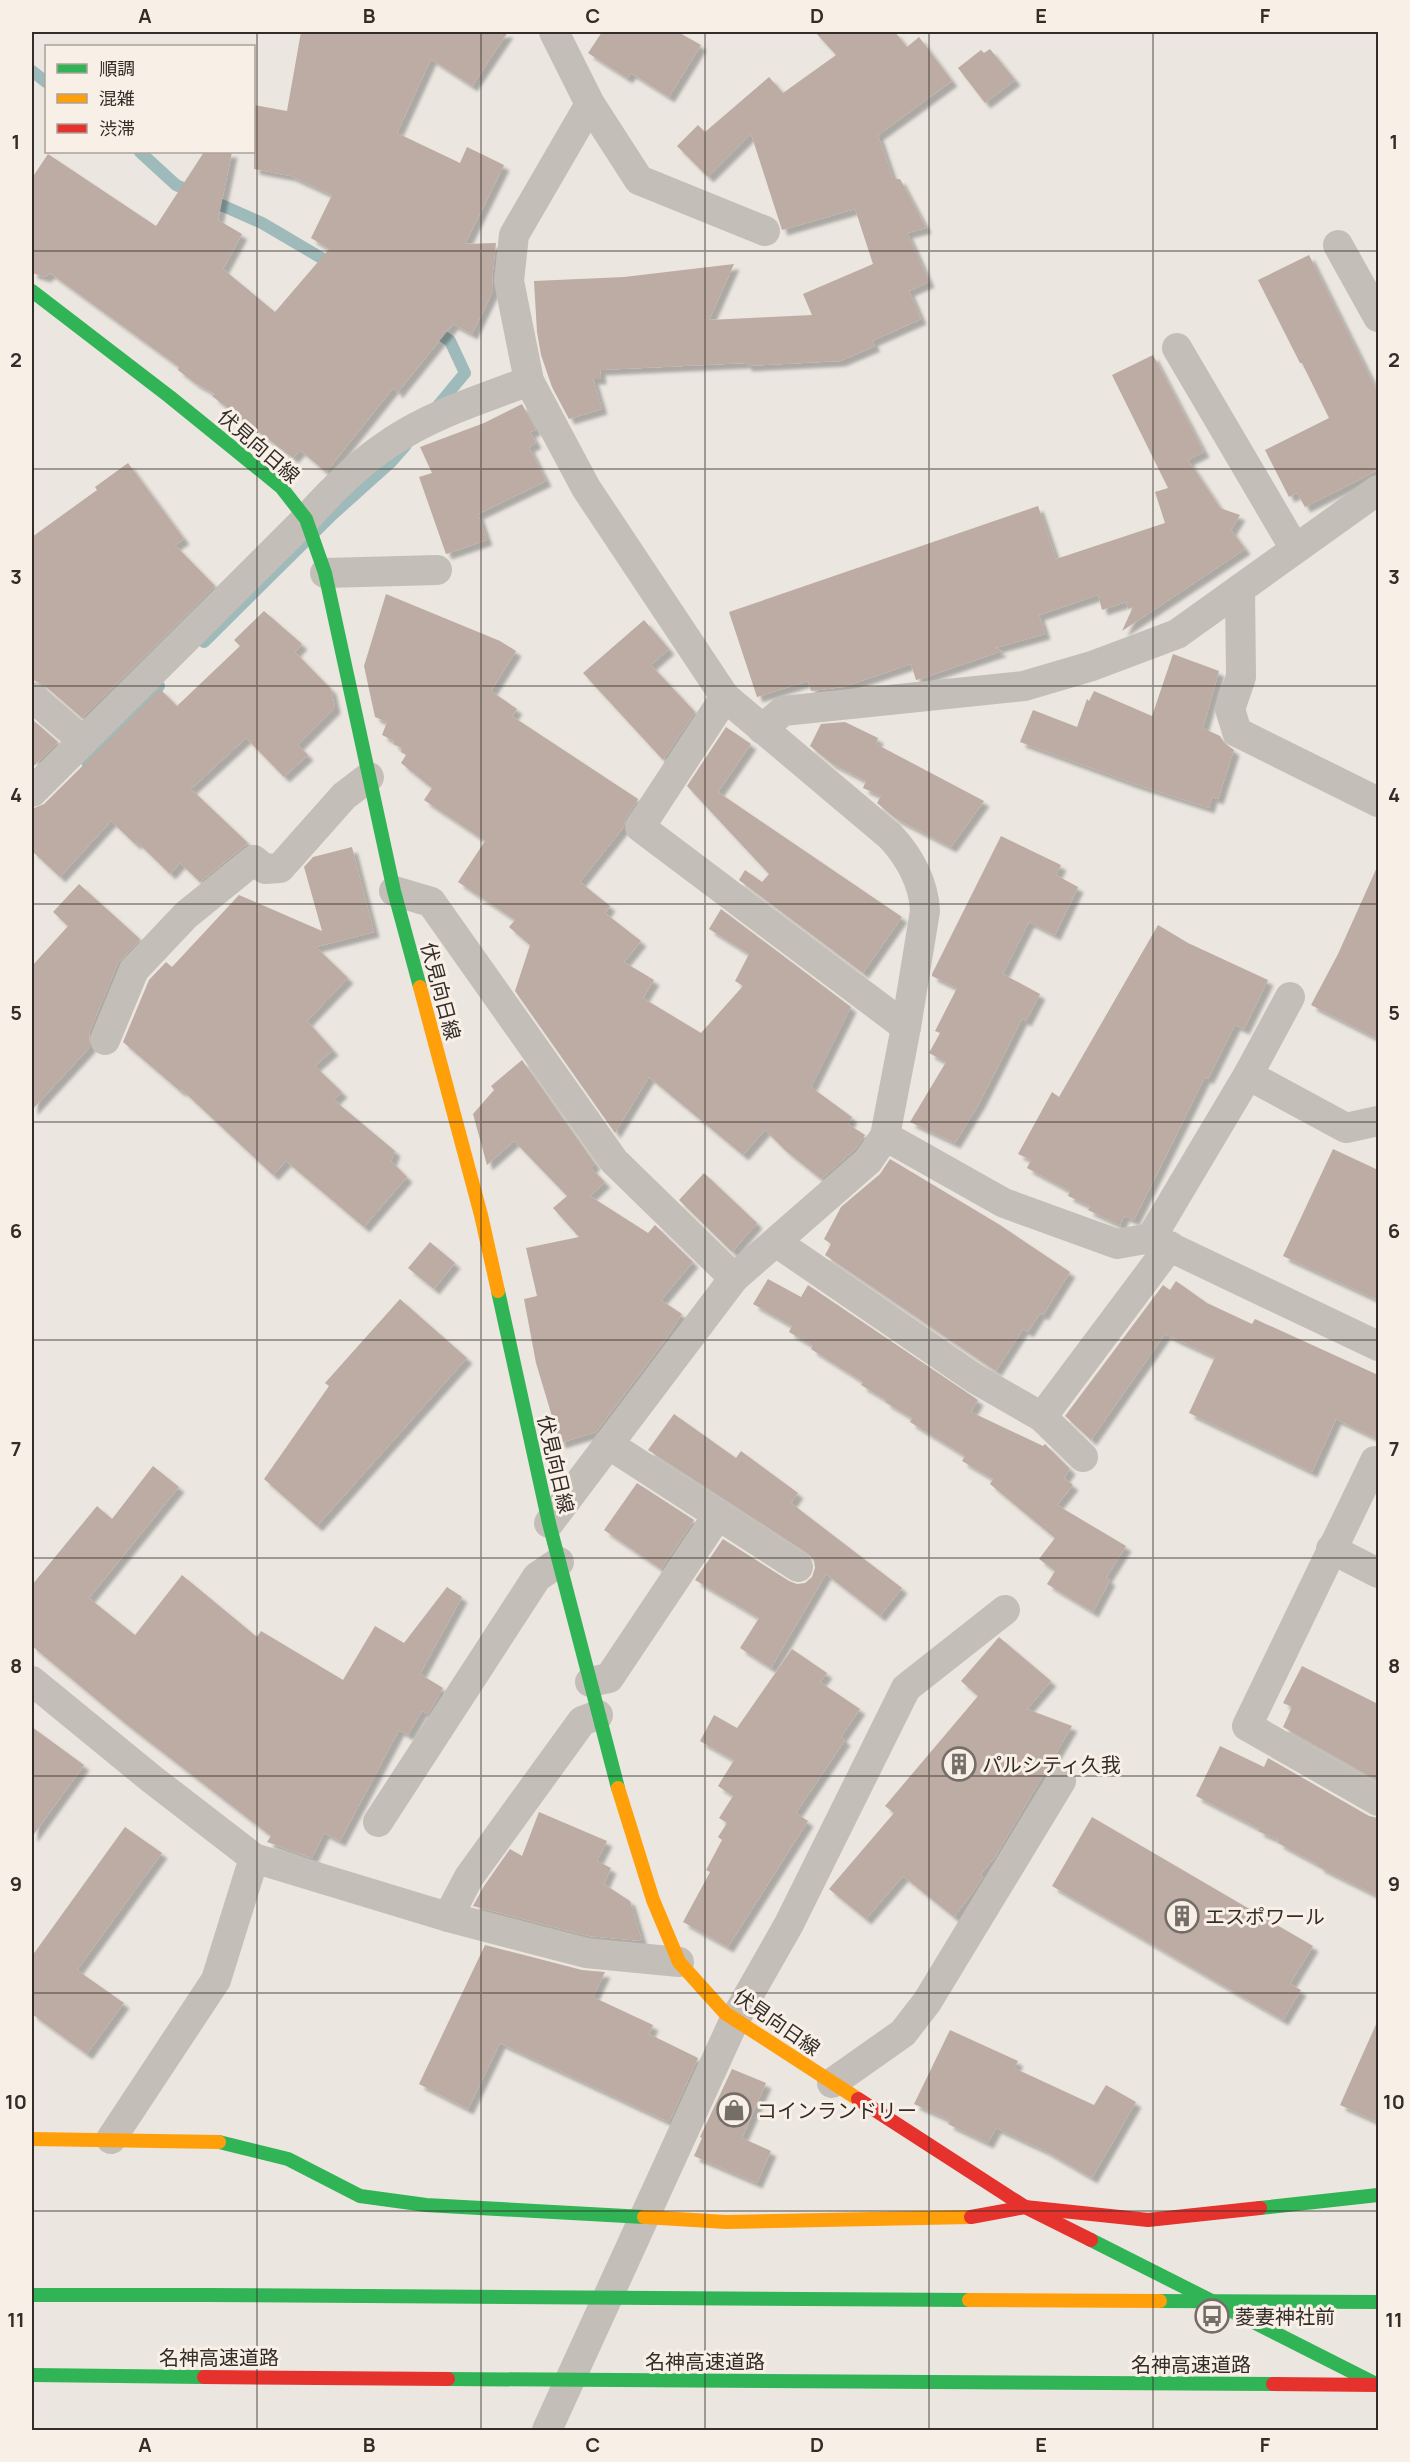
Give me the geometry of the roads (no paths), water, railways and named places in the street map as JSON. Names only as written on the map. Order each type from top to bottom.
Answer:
[{"type":"main road","name":"伏見向日線","points":[[32,291],[170,397],[281,487],[307,520],[321,563],[394,891],[481,1215],[549,1523],[608,1755],[653,1900],[679,1962],[725,2013],[1025,2207],[1378,2385]]},
{"type":"main road","points":[[32,2139],[216,2140],[288,2159],[360,2196],[426,2205],[726,2222],[972,2217],[1025,2207],[1148,2220],[1378,2195]]},
{"type":"main road","points":[[32,2295],[1378,2302]]},
{"type":"main road","name":"名神高速道路","points":[[32,2375],[1378,2385]]},
{"type":"street","points":[[555,32],[590,104],[639,180],[765,231]]},
{"type":"street","points":[[549,1523],[734,1278],[868,1161],[885,1136],[925,911],[924,895],[903,849],[725,697],[586,488],[529,381],[509,281],[514,235],[590,104]]},
{"type":"street","points":[[1338,245],[1378,317]]},
{"type":"street","points":[[1177,348],[1294,549]]},
{"type":"street","points":[[32,792],[307,520],[330,492],[390,442],[437,417],[529,381]]},
{"type":"street","points":[[762,729],[783,711],[1024,686],[1092,666],[1178,634],[1378,490]]},
{"type":"street","points":[[321,563],[437,570]]},
{"type":"street","points":[[1240,589],[1241,677],[1230,709],[1237,732],[1378,802]]},
{"type":"street","points":[[32,697],[82,741]]},
{"type":"street","points":[[725,697],[640,828],[906,1027]]},
{"type":"street","points":[[105,1040],[134,970],[160,940],[186,915],[254,860],[265,869],[280,868],[344,796],[369,777]]},
{"type":"street","points":[[394,891],[431,902],[614,1161],[734,1278]]},
{"type":"street","points":[[1042,1417],[1161,1242],[1290,997]]},
{"type":"street","points":[[1248,1075],[1346,1128],[1378,1121]]},
{"type":"street","points":[[885,1136],[1004,1203],[1117,1244],[1161,1242],[1378,1346]]},
{"type":"street","points":[[776,1242],[974,1378],[1042,1417],[1083,1457]]},
{"type":"street","points":[[608,1444],[798,1567]]},
{"type":"street","points":[[1375,1461],[1247,1726],[1378,1802]]},
{"type":"street","points":[[590,1682],[609,1678],[718,1515]]},
{"type":"street","points":[[1331,1549],[1378,1573]]},
{"type":"street","points":[[378,1822],[537,1577],[559,1562]]},
{"type":"street","points":[[547,2430],[735,2019],[789,1924],[906,1688],[1005,1610]]},
{"type":"street","points":[[32,1681],[153,1780],[254,1857],[448,1917],[586,1953],[679,1962]]},
{"type":"street","points":[[448,1917],[469,1877],[582,1721],[598,1715]]},
{"type":"street","points":[[832,2083],[903,2033],[927,2002],[1061,1780]]},
{"type":"street","points":[[111,2139],[216,1980],[254,1857]]},
{"type":"waterway","points":[[32,71],[45,81]]},
{"type":"waterway","points":[[141,153],[176,185],[262,223],[335,266]]},
{"type":"waterway","points":[[430,327],[450,341],[465,373],[436,408]]},
{"type":"waterway","points":[[204,642],[406,445]]},
{"type":"waterway","points":[[87,762],[159,686]]},
{"type":"place","name":"パルシティ久我","points":[[959,1764]]},
{"type":"place","name":"エスポワール","points":[[1182,1916]]},
{"type":"place","name":"コインランドリー","points":[[734,2110]]},
{"type":"place","name":"菱妻神社前","points":[[1212,2316]]}]
